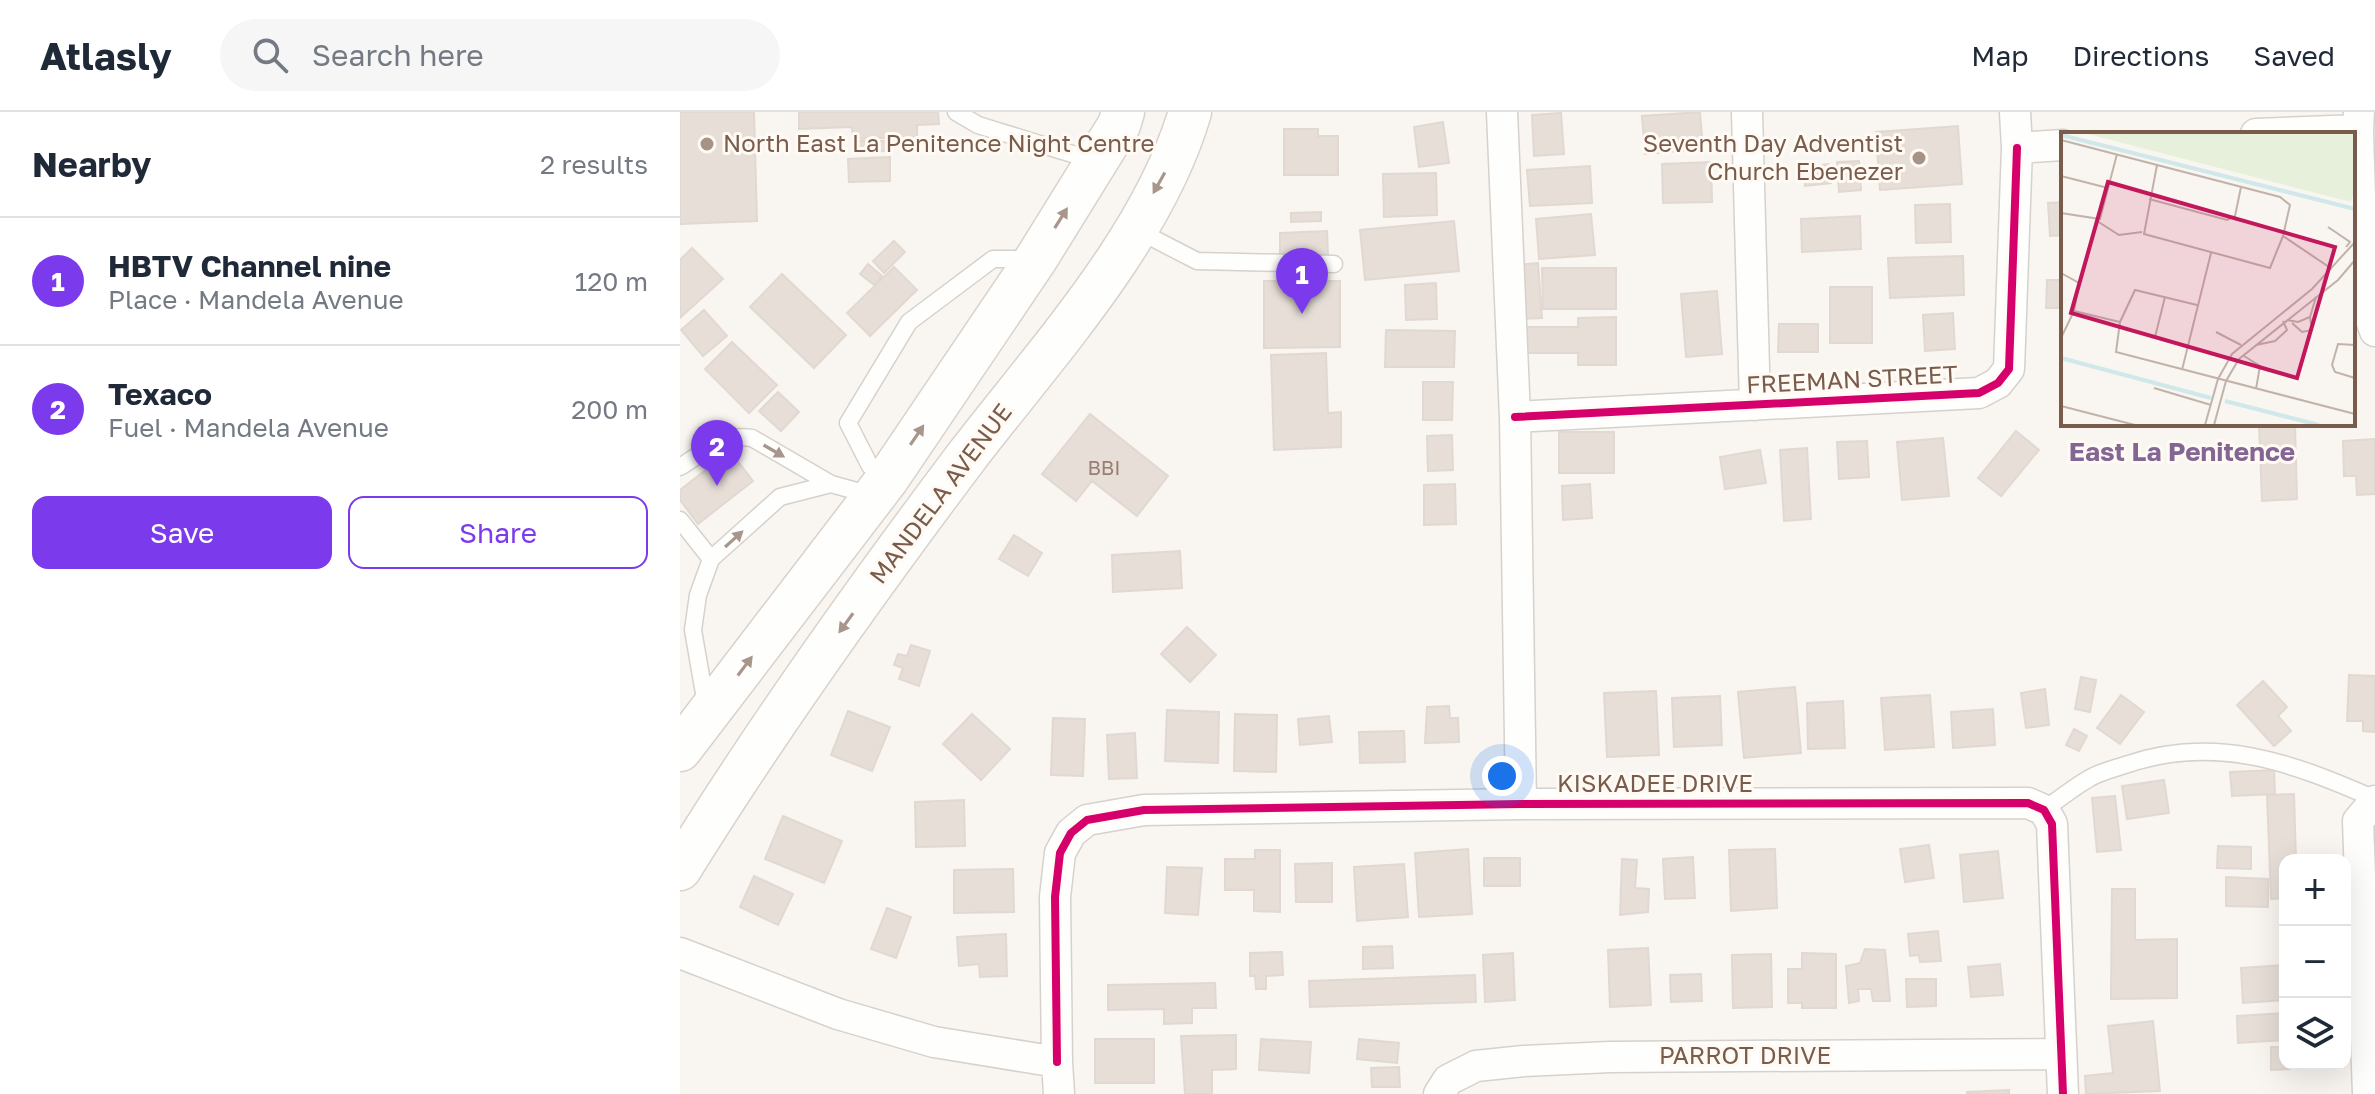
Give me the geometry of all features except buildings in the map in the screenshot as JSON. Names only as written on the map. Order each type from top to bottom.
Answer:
[{"type":"main road","points":[[680,750],[881,487],[1036,259],[1119,125],[1123,112]]},
{"type":"main road","name":"MANDELA AVENUE","points":[[680,869],[752,753],[965,459],[1076,315],[1135,229],[1180,146],[1190,112]]},
{"type":"street","points":[[1502,112],[1515,417],[1521,804]]},
{"type":"street","points":[[1747,112],[1755,405]]},
{"type":"street","name":"FREEMAN STREET","points":[[1515,417],[1979,393],[1998,383],[2009,369],[2017,148],[2015,112]]},
{"type":"street","points":[[2272,132],[2358,121],[2363,297],[2375,331]]},
{"type":"street","points":[[2017,148],[2061,145]]},
{"type":"street","points":[[2368,1094],[2371,1049],[2358,821],[2375,800]]},
{"type":"street","name":"KISKADEE DRIVE","points":[[1059,1094],[1055,897],[1060,853],[1071,833],[1087,820],[1144,810],[1521,804],[2028,803],[2044,810]]},
{"type":"street","points":[[2044,810],[2052,824],[2063,1094]]},
{"type":"street","points":[[680,953],[851,1018],[934,1042],[1057,1062]]},
{"type":"street","name":"PARROT DRIVE","points":[[1439,1094],[1448,1080],[1476,1066],[1524,1061],[1610,1057],[2061,1054]]},
{"type":"lane","points":[[956,112],[978,125],[1096,162]]},
{"type":"lane","points":[[1135,229],[1197,261],[1334,264]]},
{"type":"lane","points":[[881,487],[848,423],[909,322],[993,259],[1036,259]]},
{"type":"lane","points":[[680,467],[726,438],[737,435],[752,438],[831,484]]},
{"type":"lane","points":[[707,715],[693,630],[698,595],[711,559],[780,497],[831,484],[881,487]]},
{"type":"lane","points":[[680,520],[711,559]]},
{"type":"lane","points":[[2044,810],[2092,776],[2143,758],[2194,749],[2232,751],[2314,772],[2375,800]]},
{"type":"cycle path","points":[[1515,417],[1979,393],[1998,383],[2009,369],[2017,148]]},
{"type":"cycle path","points":[[1057,1062],[1055,897],[1060,853],[1071,833],[1087,820],[1144,810],[1521,804],[2028,803],[2044,810],[2052,824],[2063,1094]]},
{"type":"place","name":"North East La Penitence Night Centre","points":[[707,144]]},
{"type":"place","name":"Seventh Day Adventist Church Ebenezer","points":[[1919,158]]},
{"type":"place","name":"HBTV Channel nine","points":[[1302,314]]},
{"type":"place","name":"Texaco","points":[[717,486]]},
{"type":"district","name":"East La Penitence","points":[[2182,452]]}]
